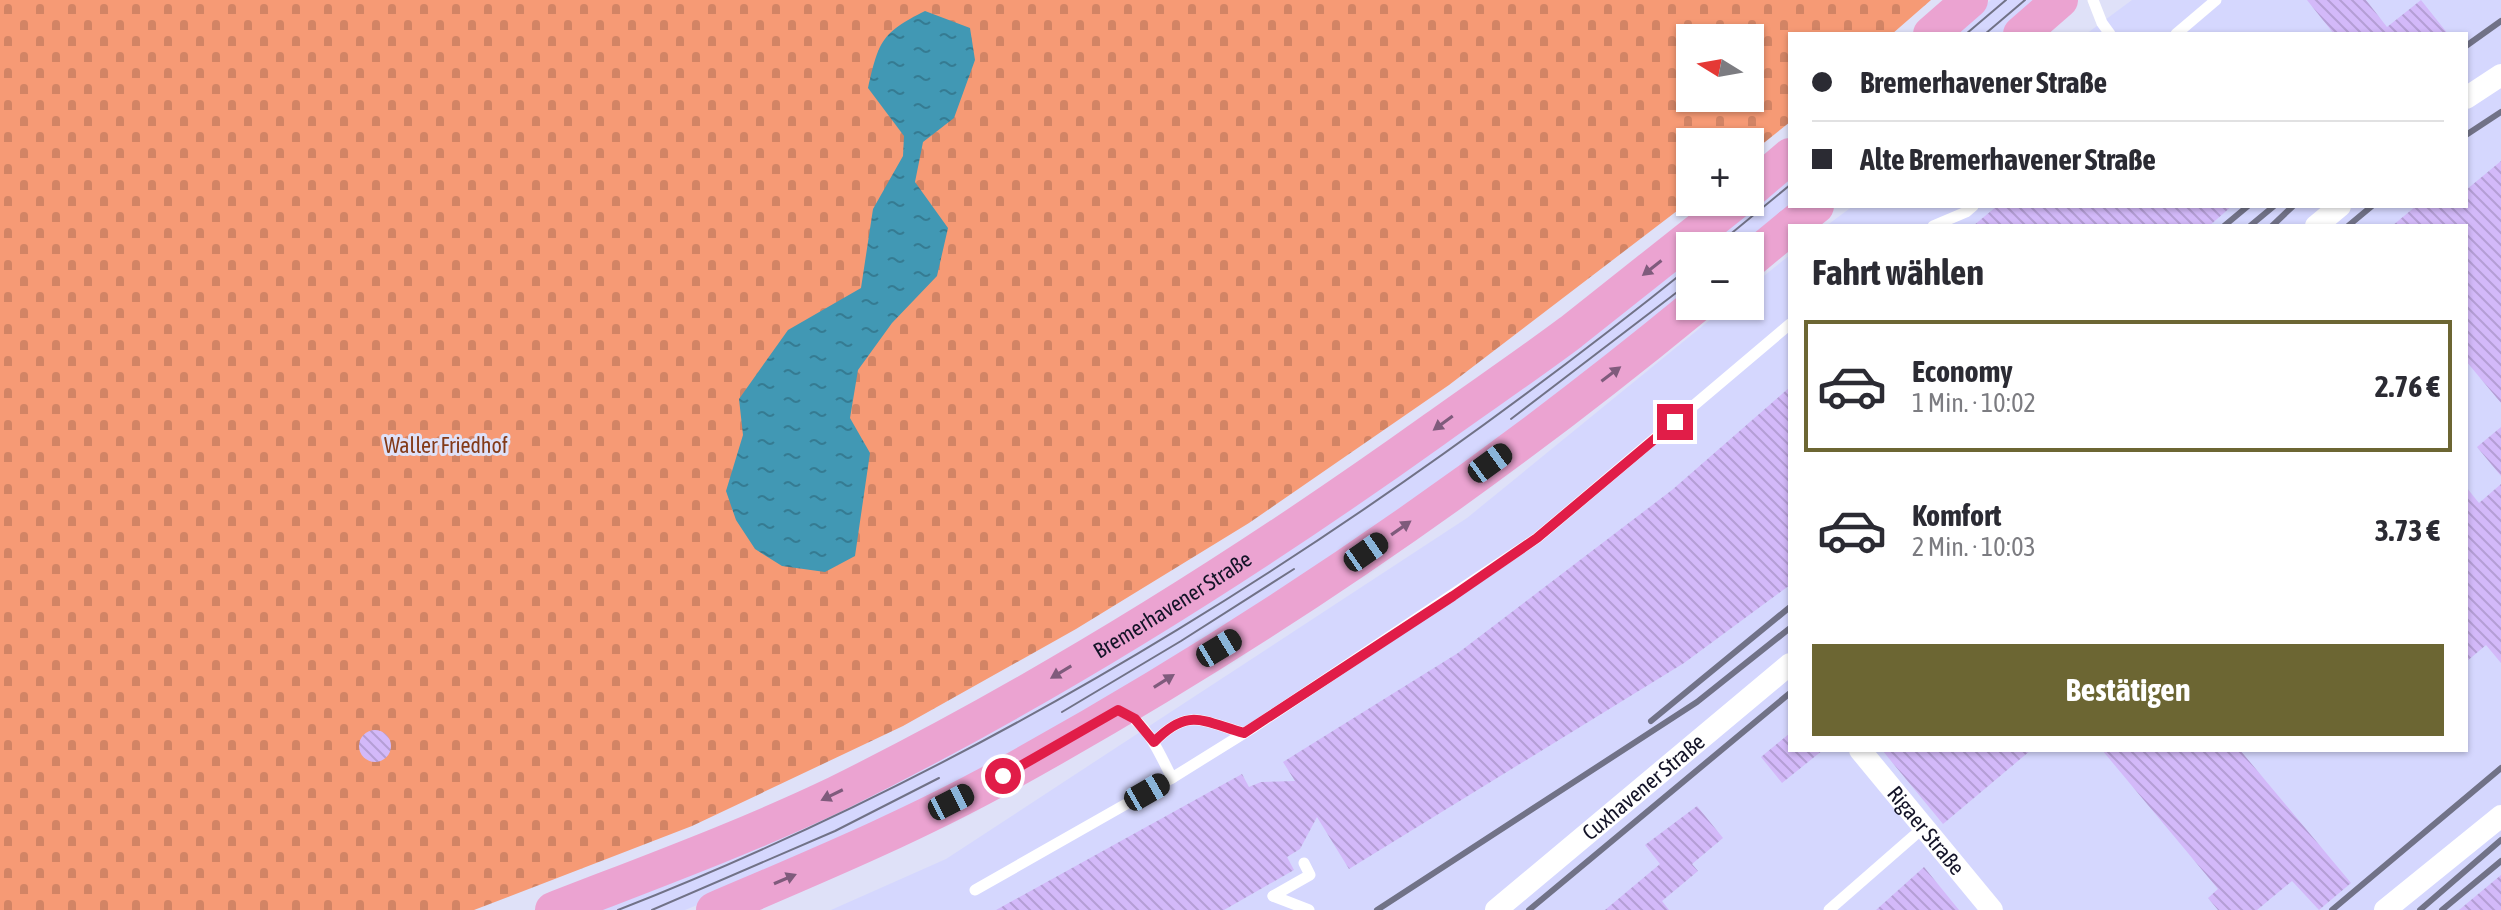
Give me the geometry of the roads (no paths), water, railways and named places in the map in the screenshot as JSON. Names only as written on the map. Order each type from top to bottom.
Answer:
[{"type":"main road","points":[[1933,32],[1970,0]]},
{"type":"main road","points":[[2023,32],[2060,0]]},
{"type":"main road","points":[[1764,178],[1788,158]]},
{"type":"main road","points":[[1795,224],[1814,208]]},
{"type":"main road","name":"Bremerhavener Straße","points":[[553,910],[751,833],[836,793],[1004,705],[1163,611],[1371,475],[1557,342],[1717,216]]},
{"type":"main road","points":[[1764,249],[1788,229]]},
{"type":"main road","points":[[714,910],[872,842],[1003,776],[1118,710],[1291,604],[1416,518],[1615,372],[1678,320]]},
{"type":"street","points":[[2468,97],[2501,75]]},
{"type":"street","points":[[2318,224],[2338,208]]},
{"type":"street","name":"Cuxhavener Straße","points":[[1496,910],[1788,666]]},
{"type":"street","name":"Rigaer Straße","points":[[1862,752],[1992,910]]},
{"type":"street","points":[[2385,910],[2501,816]]},
{"type":"lane","points":[[2093,0],[2109,32]]},
{"type":"lane","points":[[2178,32],[2216,0]]},
{"type":"lane","points":[[1938,224],[1971,208]]},
{"type":"lane","points":[[975,890],[1172,778],[1244,733],[1537,538],[1788,326]]},
{"type":"lane","points":[[1118,710],[1135,719],[1154,742],[1172,778]]},
{"type":"lane","points":[[1154,742],[1170,726],[1190,718],[1244,733]]},
{"type":"lane","points":[[1829,910],[1924,827]]},
{"type":"lane","points":[[1304,863],[1310,875],[1273,896],[1309,910]]},
{"type":"water","points":[[925,11],[970,28],[975,60],[954,118],[923,142],[915,182],[948,228],[937,276],[892,323],[858,370],[850,418],[870,453],[855,556],[825,572],[782,566],[755,549],[736,520],[726,491],[743,435],[739,399],[788,330],[861,288],[873,209],[903,156],[904,136],[868,88],[875,59],[884,40],[899,26]]},
{"type":"tram line","points":[[1968,32],[2006,0]]},
{"type":"tram line","points":[[1987,32],[2025,0]]},
{"type":"tram line","points":[[1733,232],[1788,187]]},
{"type":"tram line","points":[[618,910],[763,849],[904,782],[1043,708],[1178,629],[1310,545],[1440,456],[1566,364],[1676,278]]},
{"type":"tram line","points":[[1511,419],[1676,293]]},
{"type":"tram line","points":[[1062,712],[1294,569]]},
{"type":"tram line","points":[[652,910],[835,831],[939,778]]},
{"type":"railway","points":[[2468,45],[2501,21]]},
{"type":"railway","points":[[2468,134],[2501,112]]},
{"type":"railway","points":[[2226,224],[2246,208]]},
{"type":"railway","points":[[2252,224],[2272,208]]},
{"type":"railway","points":[[2274,224],[2291,208]]},
{"type":"railway","points":[[2350,224],[2370,208]]},
{"type":"railway","points":[[1651,721],[1788,609]]},
{"type":"railway","points":[[1377,910],[1697,702],[1788,630]]},
{"type":"railway","points":[[1529,910],[1788,695]]},
{"type":"railway","points":[[2332,910],[2501,768]]},
{"type":"railway","points":[[2420,910],[2501,840]]},
{"type":"railway","points":[[2442,910],[2501,861]]},
{"type":"park label","name":"Waller Friedhof","points":[[446,445]]}]
